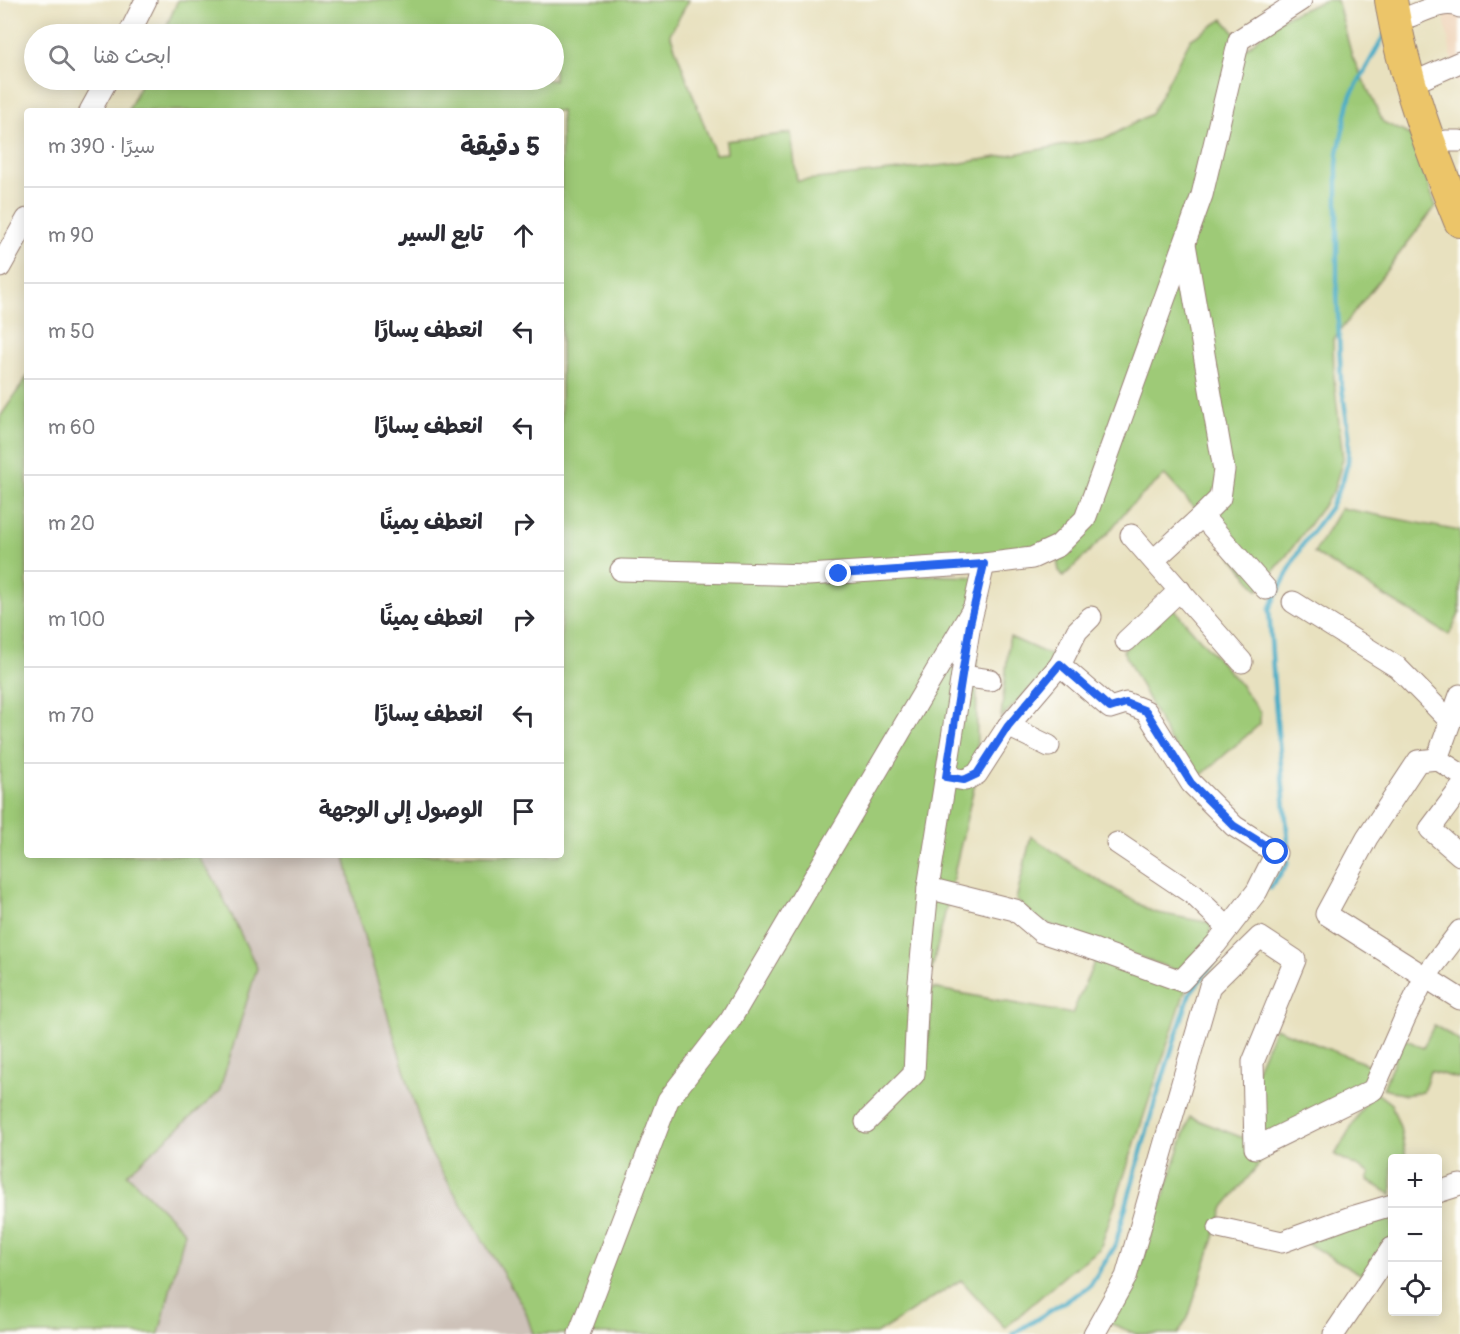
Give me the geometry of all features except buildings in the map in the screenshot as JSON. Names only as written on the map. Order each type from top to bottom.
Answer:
[{"type":"highway","points":[[1404,11],[1426,77],[1453,141],[1460,179]]},
{"type":"highway","points":[[1404,11],[1409,78],[1442,178],[1460,222]]},
{"type":"street","points":[[134,24],[146,0]]},
{"type":"street","points":[[621,570],[808,575],[984,564],[1032,558],[1058,546],[1084,519],[1202,195],[1239,40],[1301,0]]},
{"type":"street","points":[[1404,11],[1448,2],[1458,4],[1460,7]]},
{"type":"street","points":[[1426,77],[1460,62]]},
{"type":"street","points":[[92,108],[102,90]]},
{"type":"street","points":[[0,267],[24,224]]},
{"type":"street","points":[[1154,560],[1220,498],[1224,470],[1184,244]]},
{"type":"street","points":[[1202,516],[1266,589]]},
{"type":"street","points":[[1131,535],[1242,662]]},
{"type":"street","points":[[866,1122],[914,1074],[918,992],[928,888],[970,624],[984,564]]},
{"type":"street","points":[[1125,641],[1180,590]]},
{"type":"street","points":[[1293,602],[1397,667],[1450,721]]},
{"type":"street","points":[[579,1334],[668,1100],[730,1020],[974,607]]},
{"type":"street","points":[[946,777],[964,780],[977,774],[1008,726],[1060,664],[1077,631],[1091,617]]},
{"type":"street","points":[[928,888],[1015,910],[1041,933],[1181,981],[1216,944],[1257,891],[1276,852],[1234,826],[1191,783],[1146,711],[1126,703],[1110,708],[1060,664]]},
{"type":"street","points":[[962,676],[990,680]]},
{"type":"street","points":[[1437,759],[1460,695]]},
{"type":"street","points":[[1008,726],[1048,746]]},
{"type":"street","points":[[1460,774],[1437,759],[1418,761],[1367,838],[1326,914],[1460,999]]},
{"type":"street","points":[[1460,789],[1431,829],[1460,855]]},
{"type":"street","points":[[1117,843],[1194,895],[1228,928]]},
{"type":"street","points":[[1094,1334],[1125,1277],[1210,986],[1260,936],[1295,960],[1253,1062],[1255,1148],[1373,1090],[1425,977],[1460,931]]},
{"type":"street","points":[[1442,1190],[1460,1185]]},
{"type":"street","points":[[1219,1228],[1282,1242],[1388,1206]]},
{"type":"street","points":[[1335,1334],[1388,1254]]},
{"type":"shaded area","points":[[1441,0],[1460,0],[1460,83],[1456,82]]},
{"type":"shaded area","points":[[199,858],[346,858],[357,913],[525,1310],[533,1334],[159,1334],[185,1232],[127,1174],[219,1092],[215,881]]},
{"type":"green space","points":[[178,0],[689,0],[670,34],[715,154],[727,153],[726,141],[791,133],[797,181],[956,164],[1107,138],[1151,114],[1190,40],[1223,19],[1247,48],[1282,18],[1326,0],[1337,0],[1352,56],[1383,122],[1410,135],[1436,206],[1333,340],[1334,379],[1343,459],[1333,492],[1258,590],[1198,512],[1165,475],[1128,508],[1109,532],[1063,577],[1059,571],[1056,554],[780,569],[976,577],[977,774],[928,987],[926,1073],[932,988],[1072,1014],[1096,958],[1186,988],[1100,1249],[1068,1273],[1005,1328],[961,1280],[876,1334],[533,1334],[525,1310],[428,1149],[357,913],[346,858],[564,858],[564,108],[129,108],[138,90],[564,90],[564,24],[167,24]]},
{"type":"green space","points":[[24,381],[24,858],[199,858],[215,881],[257,968],[219,1092],[127,1174],[185,1232],[159,1334],[0,1334],[0,417]]},
{"type":"green space","points":[[1341,508],[1460,531],[1460,612],[1449,635],[1314,553]]},
{"type":"green space","points":[[1171,606],[1239,683],[1260,712],[1260,724],[1198,778],[1169,739],[1123,651]]},
{"type":"green space","points":[[1010,637],[1059,659],[1001,718],[1009,641]]},
{"type":"green space","points":[[1031,836],[1081,870],[1153,912],[1211,923],[1210,939],[1178,971],[1040,921],[1016,900]]},
{"type":"green space","points":[[1434,1025],[1460,1041],[1460,1079],[1430,1071],[1423,1092],[1405,1095],[1383,1089],[1403,1038],[1423,1048]]},
{"type":"green space","points":[[1275,1028],[1382,1070],[1373,1090],[1391,1104],[1400,1127],[1405,1154],[1388,1154],[1388,1193],[1367,1180],[1370,1173],[1335,1155],[1372,1091],[1269,1152],[1224,1207],[1188,1318],[1178,1334],[1136,1334],[1109,1323],[1138,1273],[1190,1117],[1243,1138],[1258,1066]]},
{"type":"green space","points":[[1384,1214],[1388,1217],[1388,1242],[1364,1276],[1306,1243]]},
{"type":"waterway","points":[[1270,888],[1287,865],[1288,841],[1269,609],[1301,547],[1330,508],[1343,480],[1348,462],[1349,435],[1341,381],[1337,292],[1338,153],[1350,97],[1385,34]]},
{"type":"waterway","points":[[1013,1334],[1090,1286],[1115,1246],[1154,1105],[1190,993],[1216,959]]},
{"type":"route","points":[[839,574],[984,564],[970,624],[946,777],[964,780],[977,774],[1008,726],[1060,664],[1110,708],[1126,703],[1146,711],[1191,783],[1234,826],[1276,852]]}]
